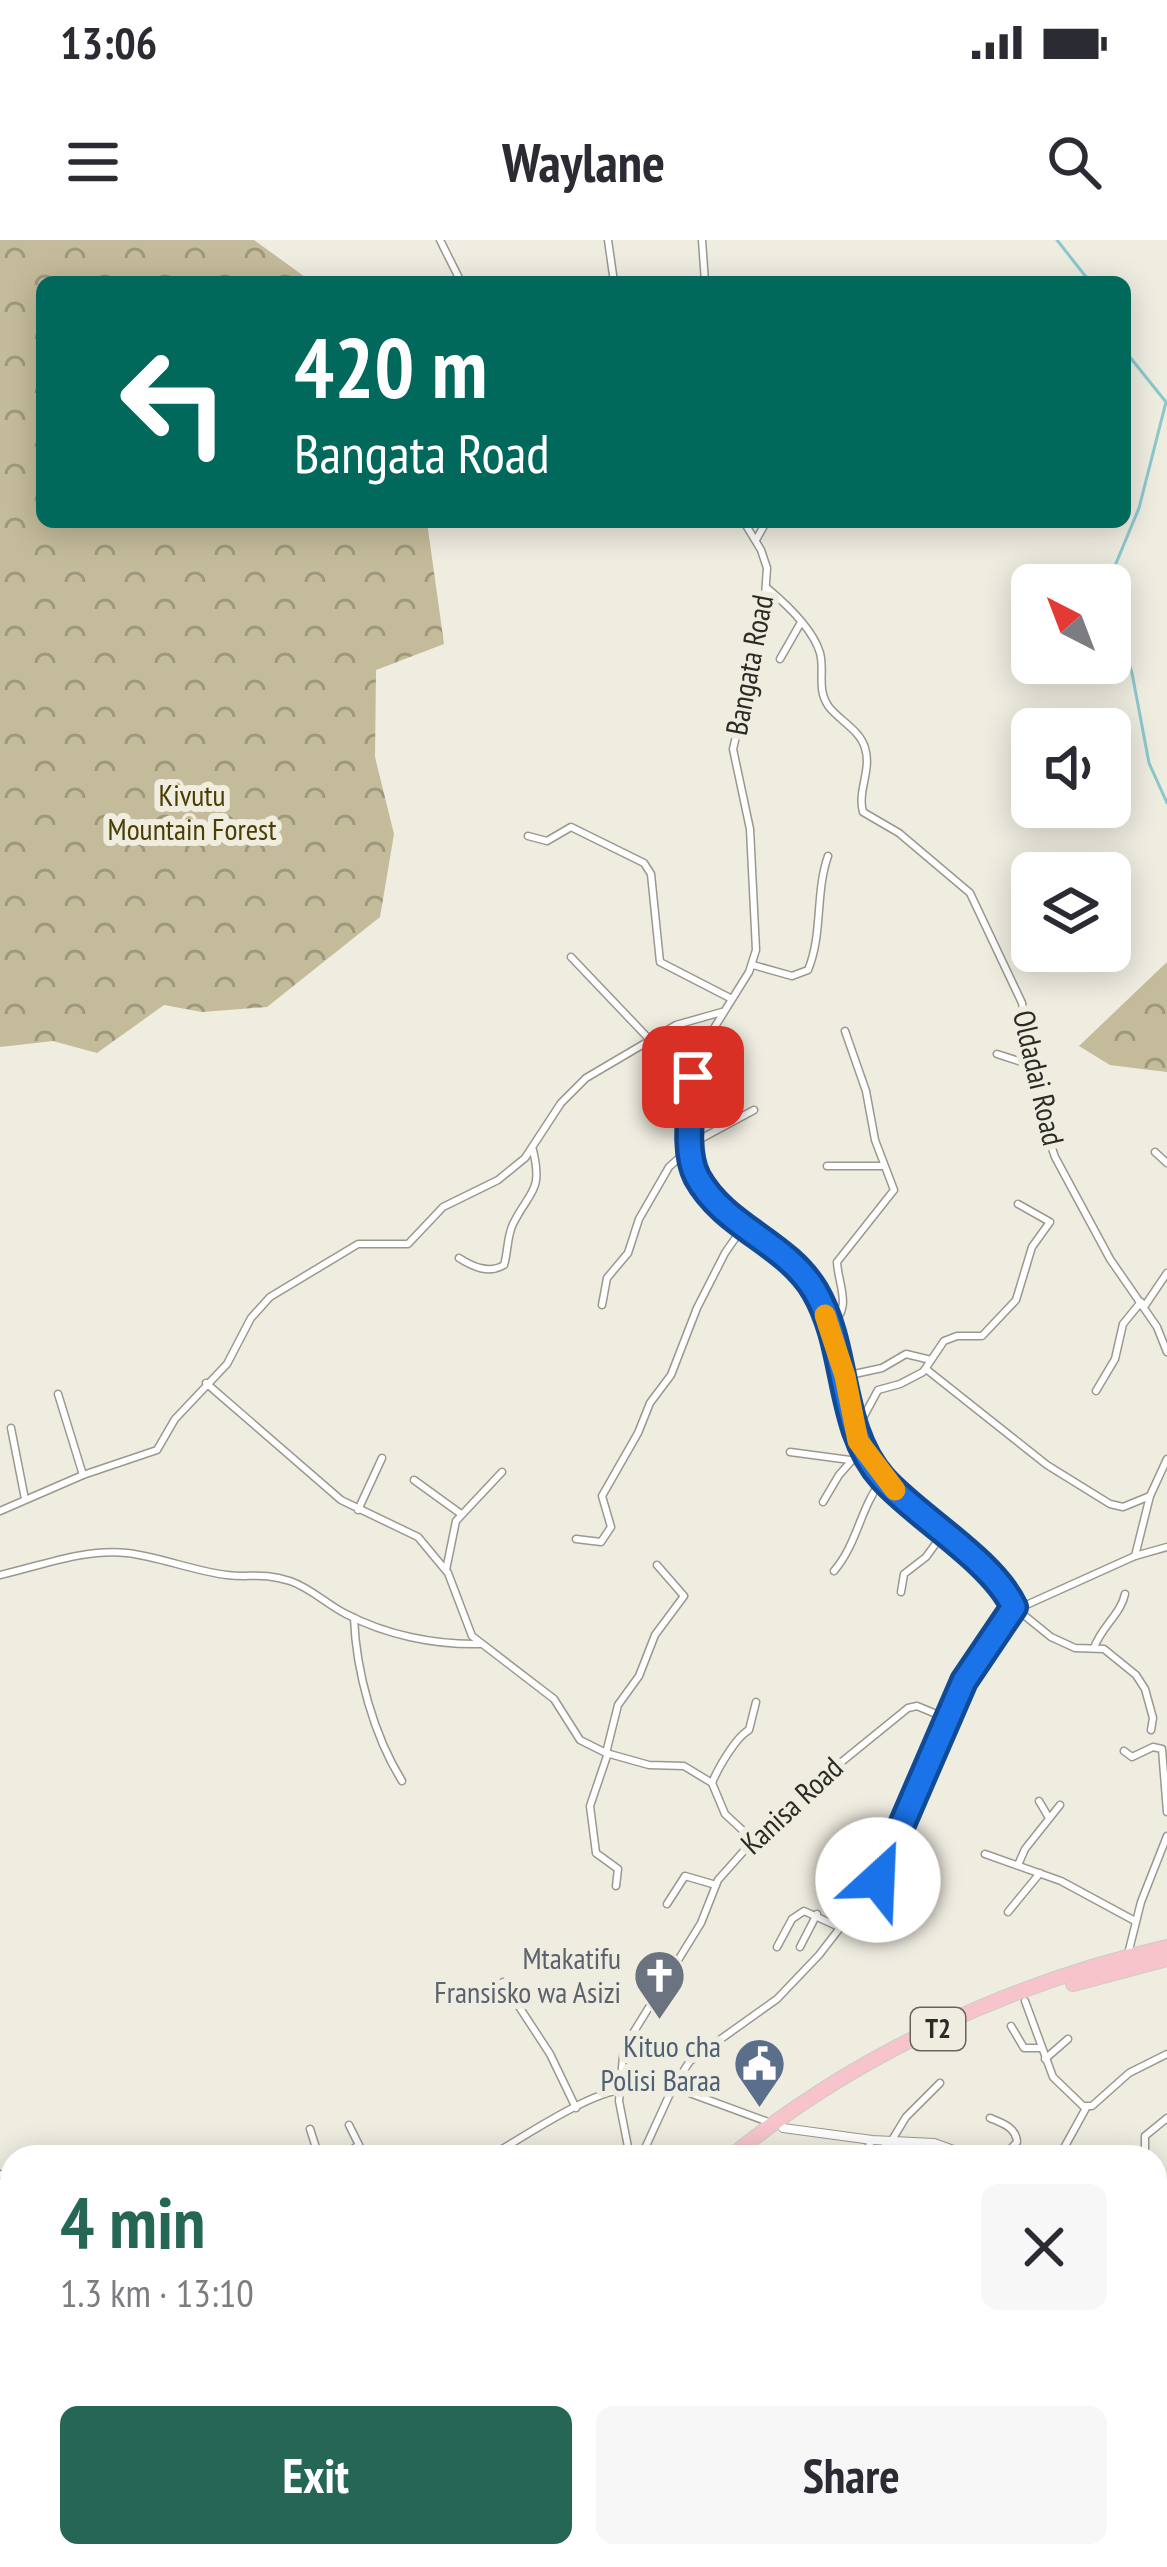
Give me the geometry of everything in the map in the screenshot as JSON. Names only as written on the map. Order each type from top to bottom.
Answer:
[{"type":"highway","name":"T2","points":[[746,2145],[881,2057],[952,2022],[1062,1978],[1167,1944]]},
{"type":"highway","name":"T2","points":[[755,2145],[775,2124],[915,2049],[1025,2000],[1167,1959]]},
{"type":"street","points":[[440,240],[458,276]]},
{"type":"street","points":[[608,240],[613,276]]},
{"type":"street","points":[[702,240],[705,276]]},
{"type":"street","name":"Bangata Road","points":[[748,528],[765,560],[767,588],[734,749],[752,848],[753,965]]},
{"type":"street","points":[[756,540],[763,528]]},
{"type":"street","name":"Oldadai Road","points":[[767,588],[819,649],[820,686],[826,701],[866,750],[861,807],[869,818],[899,833],[970,893],[1022,1003],[1044,1125],[1055,1157],[1167,1352]]},
{"type":"street","points":[[780,659],[800,624]]},
{"type":"street","points":[[528,836],[547,841],[571,827],[644,863],[651,874],[660,962],[730,998]]},
{"type":"street","points":[[828,856],[820,878],[819,920],[808,970],[792,976],[753,965],[694,1062],[691,1146],[697,1176],[712,1199],[743,1227],[800,1268],[819,1298],[845,1376],[855,1432],[883,1479],[945,1531],[1012,1605],[1058,1642],[1107,1651],[1142,1683],[1153,1718],[1150,1730]]},
{"type":"street","points":[[571,957],[651,1040]]},
{"type":"street","points":[[0,1511],[157,1450],[174,1421],[227,1364],[251,1318],[278,1290],[358,1244],[408,1244],[443,1207],[498,1180],[533,1150],[580,1082],[694,1018],[722,1012]]},
{"type":"street","points":[[829,1326],[844,1303],[837,1262],[894,1190],[845,1031]]},
{"type":"street","points":[[998,1054],[1034,1066]]},
{"type":"street","points":[[602,1305],[608,1278],[629,1250],[639,1219],[669,1167],[691,1146],[754,1110]]},
{"type":"street","points":[[459,1258],[483,1268],[504,1265],[511,1230],[538,1180],[533,1150]]},
{"type":"street","points":[[1155,1152],[1167,1163]]},
{"type":"street","points":[[827,1166],[886,1166]]},
{"type":"street","points":[[855,1432],[871,1400],[883,1388],[900,1384],[928,1365],[944,1341],[958,1336],[977,1339],[1016,1300],[1032,1246],[1050,1222],[1018,1204]]},
{"type":"street","points":[[577,1539],[599,1543],[611,1527],[602,1496],[650,1403],[670,1375],[724,1253],[743,1227]]},
{"type":"street","points":[[1096,1391],[1115,1359],[1124,1324],[1167,1273]]},
{"type":"street","points":[[845,1376],[882,1368],[906,1354],[928,1365],[1047,1465],[1114,1506],[1150,1496]]},
{"type":"street","points":[[882,1368],[883,1388]]},
{"type":"street","points":[[206,1384],[340,1500],[416,1535],[446,1570],[469,1630],[554,1700],[580,1740],[652,1766],[685,1766],[712,1783],[725,1814],[752,1839]]},
{"type":"street","points":[[58,1394],[83,1475]]},
{"type":"street","points":[[11,1428],[25,1499]]},
{"type":"street","points":[[823,1502],[862,1449]]},
{"type":"street","points":[[790,1452],[850,1460]]},
{"type":"street","points":[[358,1510],[382,1458]]},
{"type":"street","points":[[1136,1556],[1150,1496],[1167,1459]]},
{"type":"street","points":[[446,1570],[461,1514],[502,1472]]},
{"type":"street","points":[[834,1571],[853,1545],[869,1497],[883,1479]]},
{"type":"street","points":[[414,1480],[461,1514]]},
{"type":"street","points":[[901,1592],[906,1572],[923,1560],[945,1531]]},
{"type":"street","points":[[1012,1605],[1024,1606],[1167,1547]]},
{"type":"street","points":[[0,1575],[86,1555],[126,1553],[228,1575],[251,1573],[292,1582],[353,1618],[440,1644],[481,1644]]},
{"type":"street","points":[[616,1886],[618,1869],[596,1853],[590,1810],[618,1705],[639,1676],[655,1635],[684,1596],[657,1565]]},
{"type":"street","points":[[1094,1648],[1101,1628],[1120,1608],[1125,1594]]},
{"type":"street","points":[[646,2145],[690,2061],[777,2000],[841,1928],[886,1867],[946,1718],[1012,1605]]},
{"type":"street","points":[[353,1618],[368,1696],[386,1755],[402,1781]]},
{"type":"street","points":[[712,1783],[719,1764],[749,1730],[756,1702]]},
{"type":"street","name":"Kanisa Road","points":[[628,2145],[619,2089],[630,2038],[688,1946],[716,1885],[752,1839],[858,1745],[908,1708],[916,1706],[946,1718]]},
{"type":"street","points":[[1124,1751],[1133,1757],[1153,1747],[1162,1749],[1167,1811]]},
{"type":"street","points":[[1039,1801],[1049,1818]]},
{"type":"street","points":[[1018,1865],[1024,1850],[1060,1805]]},
{"type":"street","points":[[1129,1950],[1167,1836]]},
{"type":"street","points":[[985,1854],[1040,1873],[1135,1921]]},
{"type":"street","points":[[1008,1912],[1040,1873]]},
{"type":"street","points":[[667,1904],[685,1876],[716,1885]]},
{"type":"street","points":[[777,1947],[796,1916],[808,1910],[841,1928]]},
{"type":"street","points":[[800,1947],[817,1914]]},
{"type":"street","points":[[740,2145],[866,2059],[933,2024],[1042,1978],[1129,1950],[1167,1944]]},
{"type":"street","points":[[503,1982],[550,2054],[576,2108]]},
{"type":"street","points":[[1025,2000],[1057,2083],[1087,2107]]},
{"type":"street","points":[[1011,2026],[1024,2048],[1041,2048]]},
{"type":"street","points":[[1045,2059],[1068,2039]]},
{"type":"street","points":[[1066,2145],[1087,2107],[1129,2074],[1167,2054]]},
{"type":"street","points":[[510,2145],[576,2108],[619,2089],[637,2090],[647,2083],[775,2124],[872,2140],[944,2145]]},
{"type":"street","points":[[887,2141],[940,2084]]},
{"type":"street","points":[[990,2118],[1009,2126],[1016,2136],[1013,2145]]},
{"type":"street","points":[[1145,2145],[1144,2136],[1167,2118]]},
{"type":"street","points":[[349,2125],[359,2145]]},
{"type":"street","points":[[310,2129],[315,2145]]},
{"type":"street","points":[[869,2145],[872,2140]]},
{"type":"street","points":[[887,2141],[890,2145]]},
{"type":"green space","name":"Kivutu Mountain Forest","points":[[0,240],[254,240],[304,276],[36,276],[36,528],[428,528],[444,644],[376,670],[375,757],[394,834],[380,917],[267,1007],[202,1012],[164,1005],[97,1053],[53,1041],[0,1047]]},
{"type":"green space","points":[[1167,962],[1167,1072],[1110,1065],[1079,1046]]},
{"type":"waterway","points":[[1057,240],[1085,276]]},
{"type":"waterway","points":[[1131,358],[1166,402],[1131,527]]},
{"type":"waterway","points":[[1116,564],[1131,528]]},
{"type":"waterway","points":[[1131,670],[1149,763],[1167,803]]},
{"type":"slow traffic","points":[[825,1315],[845,1376],[858,1441],[895,1490]]},
{"type":"place","name":"Mtakatifu Fransisko wa Asizi","points":[[660,2022]]},
{"type":"place","name":"Kituo cha Polisi Baraa","points":[[760,2110]]},
{"type":"route","points":[[693,1077],[691,1158],[697,1176],[712,1199],[792,1261],[812,1286],[834,1340],[864,1453],[883,1479],[945,1531],[1014,1607],[964,1681],[878,1880]]}]
